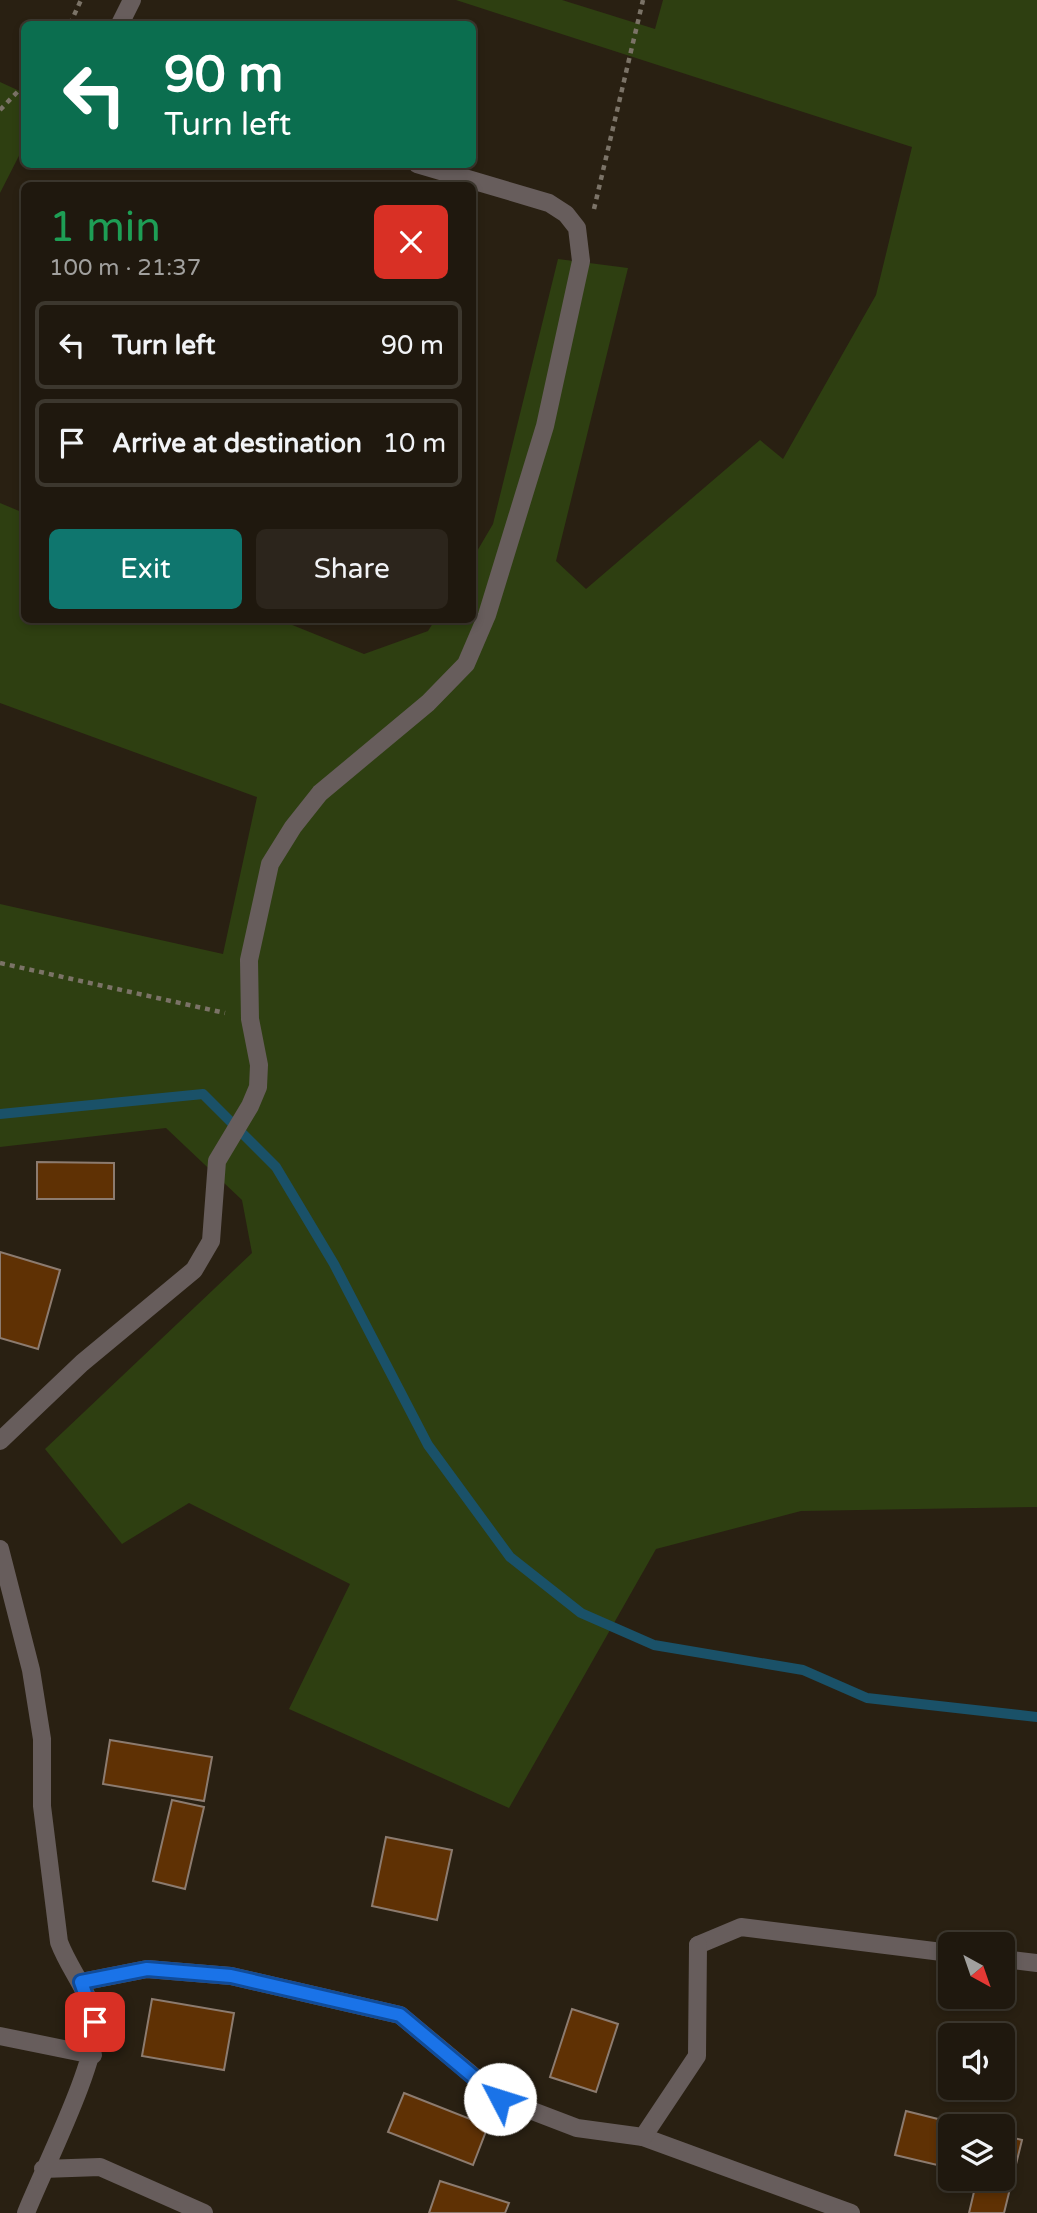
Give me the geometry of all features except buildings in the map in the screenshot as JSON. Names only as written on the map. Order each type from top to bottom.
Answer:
[{"type":"street","points":[[122,21],[132,0]]},
{"type":"street","points":[[0,1441],[82,1363],[194,1270],[211,1241],[217,1161],[250,1106],[258,1087],[259,1065],[250,1019],[249,960],[270,864],[320,793],[428,703],[466,664],[487,615],[545,426],[581,261],[576,228],[566,214],[549,203],[431,168]]},
{"type":"street","points":[[0,1549],[31,1670],[42,1739],[42,1806],[59,1942],[67,1962],[81,1982],[95,2022],[93,2055],[26,2213]]},
{"type":"street","points":[[643,2137],[697,2056],[698,1945],[741,1927],[938,1952]]},
{"type":"street","points":[[1015,1960],[1037,1963]]},
{"type":"street","points":[[81,1982],[147,1969],[231,1976],[400,2015],[500,2099],[577,2128],[643,2137],[851,2213]]},
{"type":"street","points":[[0,2036],[93,2055]]},
{"type":"street","points":[[43,2169],[100,2167],[204,2213]]},
{"type":"path","points":[[71,21],[81,0]]},
{"type":"path","points":[[581,261],[643,0]]},
{"type":"path","points":[[0,110],[21,88]]},
{"type":"path","points":[[0,963],[155,995],[250,1019]]},
{"type":"green space","points":[[456,0],[562,0],[655,29],[663,0],[1037,0],[1037,1507],[801,1511],[656,1549],[509,1808],[289,1709],[350,1584],[189,1503],[122,1544],[45,1449],[252,1253],[242,1200],[166,1128],[0,1147],[0,904],[223,954],[257,797],[0,703],[0,503],[21,512],[21,623],[287,623],[364,654],[428,631],[433,623],[476,623],[476,553],[493,524],[558,259],[628,268],[556,561],[586,589],[760,440],[783,459],[876,295],[912,147]]},
{"type":"green space","points":[[0,82],[21,92],[21,152],[0,193]]},
{"type":"waterway","points":[[0,1114],[203,1094],[276,1167],[334,1264],[428,1445],[510,1557],[581,1613],[654,1645],[803,1670],[867,1698],[1037,1717]]},
{"type":"route","points":[[95,2022],[81,1982],[147,1969],[231,1976],[400,2015],[500,2099]]}]
